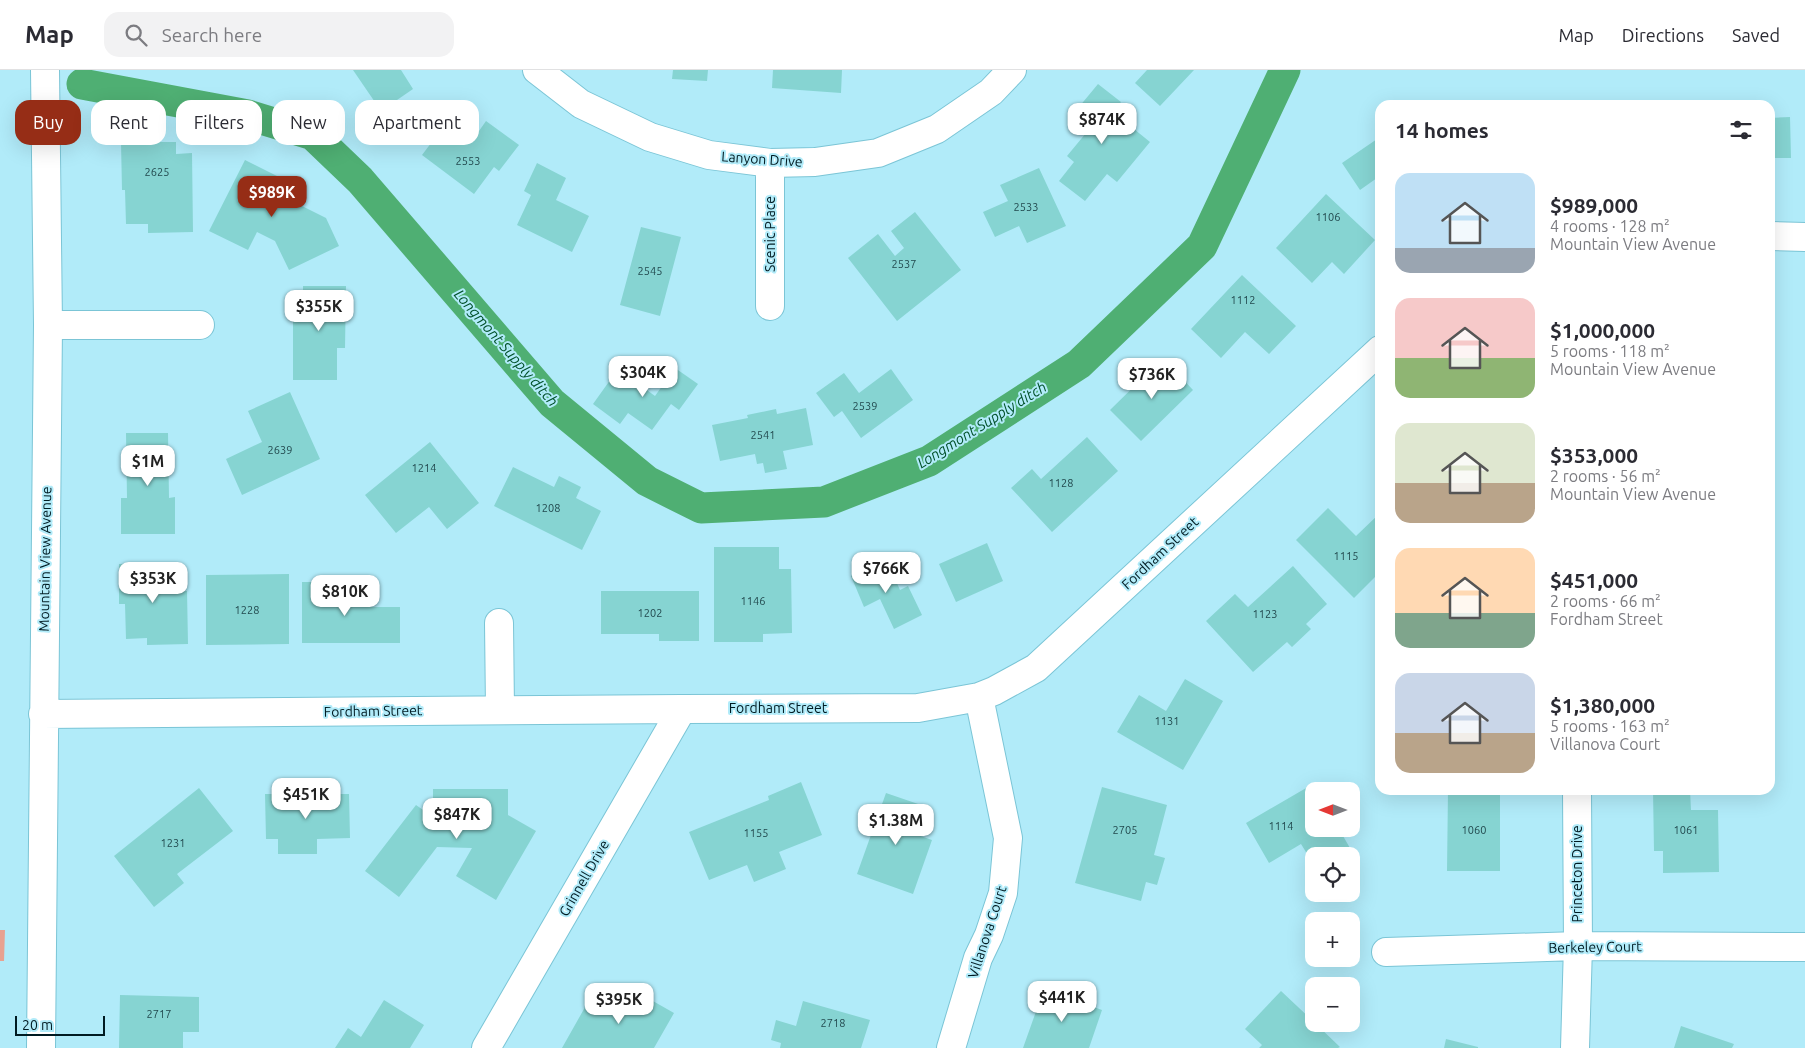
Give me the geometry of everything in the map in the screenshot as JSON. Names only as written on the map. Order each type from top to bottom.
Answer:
[{"type":"street","name":"Mountain View Avenue","points":[[41,1048],[48,325],[45,70]]},
{"type":"street","name":"Lanyon Drive","points":[[537,70],[581,104],[650,137],[709,155],[770,163],[815,162],[878,153],[937,129],[991,92],[1012,70]]},
{"type":"street","name":"Scenic Place","points":[[770,163],[770,306]]},
{"type":"street","points":[[1775,236],[1805,236]]},
{"type":"street","points":[[48,325],[200,325]]},
{"type":"street","name":"Fordham Street","points":[[43,714],[918,708],[979,697],[1036,668],[1375,355]]},
{"type":"street","points":[[499,623],[500,710]]},
{"type":"street","name":"Villanova Court","points":[[951,1048],[978,958],[989,935],[1003,893],[1008,847],[1008,838],[979,697]]},
{"type":"street","name":"Grinnell Drive","points":[[486,1048],[682,709]]},
{"type":"street","name":"Princeton Drive","points":[[1575,1048],[1578,946],[1577,795]]},
{"type":"street","name":"Berkeley Court","points":[[1386,952],[1578,946],[1805,947]]},
{"type":"shaded area","points":[[0,930],[5,930],[4,961],[0,961]]},
{"type":"building","points":[[353,70],[401,70],[413,89],[397,100],[373,100]]},
{"type":"building","points":[[673,70],[708,70],[707,81],[672,79]]},
{"type":"building","points":[[773,70],[842,70],[841,93],[772,88]]},
{"type":"building","points":[[1147,70],[1194,70],[1160,106],[1135,83]]},
{"type":"building","points":[[1098,84],[1121,102],[1113,112],[1150,142],[1117,182],[1107,174],[1085,201],[1059,181],[1074,162],[1067,156],[1091,127],[1074,113]]},
{"type":"building","points":[[1790,117],[1791,158],[1775,158],[1775,118]]},
{"type":"building","points":[[486,121],[519,145],[499,171],[494,167],[474,194],[422,155],[430,145],[479,145],[479,131]]},
{"type":"building","points":[[1375,140],[1375,179],[1360,190],[1342,163]]},
{"type":"building","points":[[166,142],[176,142],[176,154],[192,153],[193,232],[148,233],[148,224],[126,224],[125,190],[122,190],[121,145],[166,145]]},
{"type":"building","points":[[245,160],[283,179],[276,193],[326,218],[339,246],[289,270],[275,241],[257,232],[248,250],[209,231]]},
{"type":"building","points":[[537,163],[566,178],[556,200],[589,216],[572,252],[517,225],[531,195],[524,191]]},
{"type":"building","points":[[1039,168],[1066,226],[1027,243],[1019,226],[995,237],[983,212],[1008,201],[1000,185]]},
{"type":"building","points":[[1326,194],[1375,240],[1344,274],[1332,262],[1312,283],[1276,248]]},
{"type":"building","points":[[915,212],[961,270],[897,321],[848,258],[878,234],[895,256],[904,248],[891,231]]},
{"type":"building","points":[[641,227],[681,237],[660,316],[620,305]]},
{"type":"building","points":[[1242,275],[1296,326],[1269,354],[1245,332],[1221,358],[1191,329]]},
{"type":"building","points":[[303,286],[346,286],[345,348],[337,348],[337,380],[293,380],[293,302],[303,302]]},
{"type":"building","points":[[1163,358],[1193,390],[1141,441],[1110,410]]},
{"type":"building","points":[[675,368],[698,384],[679,410],[671,404],[652,430],[628,413],[620,424],[593,404],[618,369],[655,396]]},
{"type":"building","points":[[891,369],[913,400],[861,438],[842,411],[834,417],[816,393],[844,373],[859,393]]},
{"type":"building","points":[[290,392],[320,459],[242,495],[226,459],[262,442],[248,411]]},
{"type":"building","points":[[806,408],[813,445],[783,451],[787,469],[765,473],[763,463],[757,464],[755,454],[720,461],[712,425],[748,418],[747,415],[776,409],[777,414]]},
{"type":"building","points":[[126,433],[168,433],[169,498],[175,497],[175,534],[121,534],[121,498],[127,498]]},
{"type":"building","points":[[1087,437],[1118,471],[1052,532],[1011,488],[1032,469],[1041,479]]},
{"type":"building","points":[[430,442],[479,503],[447,529],[429,507],[396,533],[365,495]]},
{"type":"building","points":[[513,467],[554,487],[559,476],[581,487],[576,498],[601,511],[582,550],[494,506]]},
{"type":"building","points":[[1328,508],[1356,536],[1375,518],[1375,577],[1354,598],[1296,540]]},
{"type":"building","points":[[987,543],[1003,581],[956,602],[939,564]]},
{"type":"building","points":[[714,547],[779,547],[779,569],[791,569],[792,633],[763,634],[763,642],[714,642]]},
{"type":"building","points":[[886,559],[900,590],[908,586],[922,615],[894,629],[880,599],[864,607],[851,576]]},
{"type":"building","points":[[171,563],[171,591],[187,591],[188,644],[147,645],[147,638],[126,639],[125,604],[119,604],[119,564]]},
{"type":"building","points":[[1293,566],[1327,604],[1306,624],[1311,629],[1292,647],[1287,642],[1253,672],[1206,621],[1235,594],[1248,607]]},
{"type":"building","points":[[289,574],[289,644],[206,645],[206,575]]},
{"type":"building","points":[[302,582],[355,582],[355,607],[400,607],[400,643],[302,643]]},
{"type":"building","points":[[601,591],[699,591],[699,641],[659,641],[659,634],[601,634]]},
{"type":"building","points":[[1185,679],[1223,701],[1183,770],[1117,732],[1139,695],[1166,711]]},
{"type":"building","points":[[801,782],[822,835],[779,852],[786,869],[754,882],[747,865],[709,880],[689,832],[769,800],[768,796]]},
{"type":"building","points":[[1102,787],[1167,805],[1154,855],[1165,858],[1157,885],[1146,882],[1141,901],[1075,883]]},
{"type":"building","points":[[199,788],[233,831],[177,874],[184,883],[154,907],[114,856]]},
{"type":"building","points":[[433,789],[508,789],[508,815],[536,831],[496,900],[456,876],[472,848],[437,847],[399,897],[365,871],[416,805],[433,817]]},
{"type":"building","points":[[1305,789],[1305,838],[1344,838],[1349,847],[1305,847],[1305,850],[1301,844],[1269,863],[1246,823]]},
{"type":"building","points":[[886,793],[921,805],[912,833],[932,840],[913,894],[857,874]]},
{"type":"building","points":[[265,794],[349,794],[350,838],[317,839],[317,854],[278,854],[278,839],[266,839]]},
{"type":"building","points":[[1448,795],[1500,795],[1500,871],[1447,871]]},
{"type":"building","points":[[1653,795],[1690,795],[1691,810],[1718,810],[1719,872],[1663,873],[1663,851],[1654,851]]},
{"type":"building","points":[[1044,989],[1102,1010],[1089,1048],[1023,1048]]},
{"type":"building","points":[[1281,991],[1305,1014],[1305,1032],[1324,1032],[1340,1047],[1259,1048],[1262,1045],[1245,1029]]},
{"type":"building","points":[[637,992],[674,1013],[654,1048],[562,1048],[593,993],[625,1011]]},
{"type":"building","points":[[120,995],[199,997],[199,1032],[183,1032],[183,1048],[119,1048]]},
{"type":"building","points":[[384,1000],[424,1025],[410,1048],[335,1048],[348,1028],[361,1037]]},
{"type":"building","points":[[803,1001],[870,1020],[861,1048],[780,1048],[781,1043],[771,1040],[776,1020],[796,1026]]},
{"type":"building","points":[[1681,1026],[1734,1044],[1732,1048],[1674,1048]]},
{"type":"building","points":[[1446,1039],[1478,1047],[1478,1048],[1444,1048]]},
{"type":"waterway","name":"Longmont Supply ditch","points":[[82,84],[248,115],[313,135],[360,180],[552,403],[647,481],[701,508],[824,502],[929,461],[1079,364],[1202,246],[1285,70]]}]
